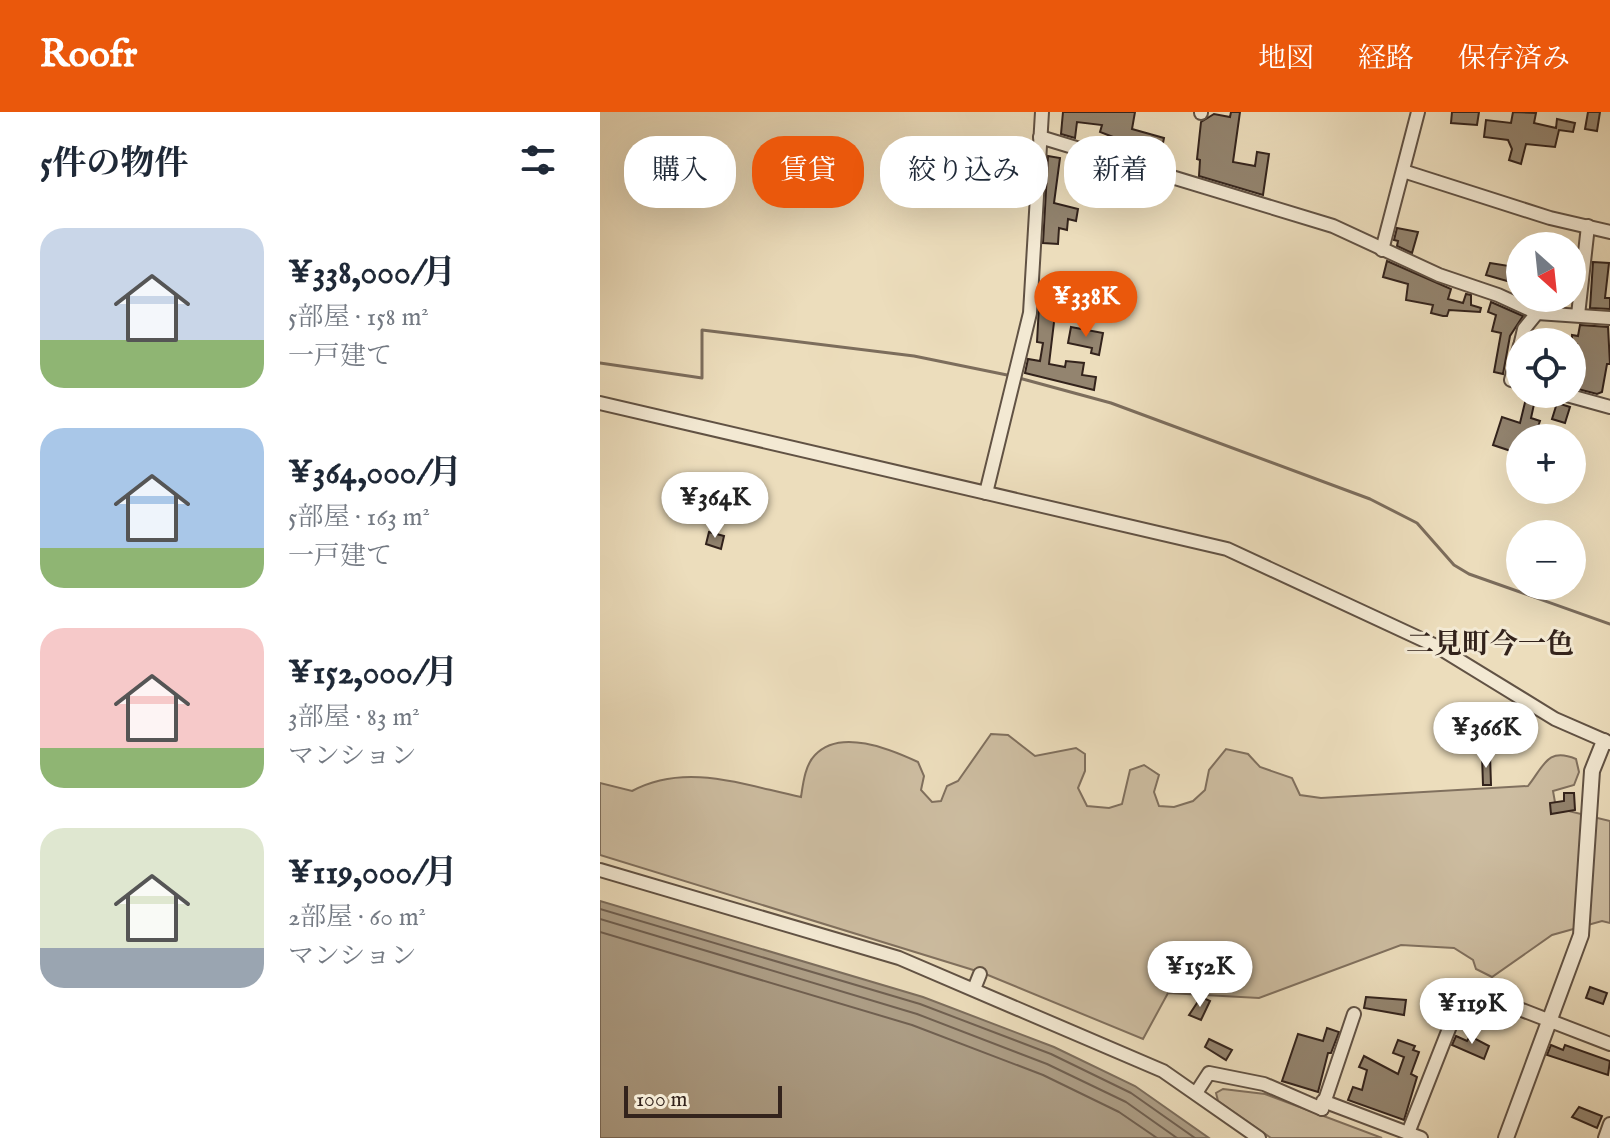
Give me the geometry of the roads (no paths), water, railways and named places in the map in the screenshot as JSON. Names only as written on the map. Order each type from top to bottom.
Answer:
[{"type":"street","points":[[1040,136],[1042,112]]},
{"type":"street","points":[[1382,250],[1418,112]]},
{"type":"street","points":[[1048,139],[1084,147],[1126,164],[1333,226],[1382,250],[1537,313],[1610,318]]},
{"type":"street","points":[[1403,171],[1610,232]]},
{"type":"street","points":[[986,493],[1030,313],[1036,208]]},
{"type":"street","points":[[1578,315],[1588,226]]},
{"type":"street","points":[[1525,328],[1537,313]]},
{"type":"street","points":[[1586,400],[1610,407]]},
{"type":"street","points":[[600,403],[1227,549],[1436,646],[1555,719],[1608,739],[1592,771],[1581,935],[1506,1138]]},
{"type":"street","points":[[600,870],[899,958],[1163,1071],[1259,1138]]},
{"type":"street","points":[[974,989],[980,974]]},
{"type":"street","points":[[1322,1109],[1323,1101],[1415,1136],[1465,988],[1610,1044]]},
{"type":"street","points":[[1322,1109],[1354,1014]]},
{"type":"street","points":[[1196,1093],[1209,1073],[1264,1084],[1322,1109]]},
{"type":"street","points":[[1605,1138],[1610,1124]]},
{"type":"water","points":[[600,901],[923,997],[1054,1047],[1135,1086],[1209,1138],[600,1138]]},
{"type":"waterway","points":[[600,363],[702,378],[702,330],[914,356],[1012,376]]},
{"type":"waterway","points":[[1019,378],[1111,403],[1370,499],[1417,523],[1454,565],[1469,574],[1610,624]]},
{"type":"district","name":"二見町今一色","points":[[1490,643]]}]
